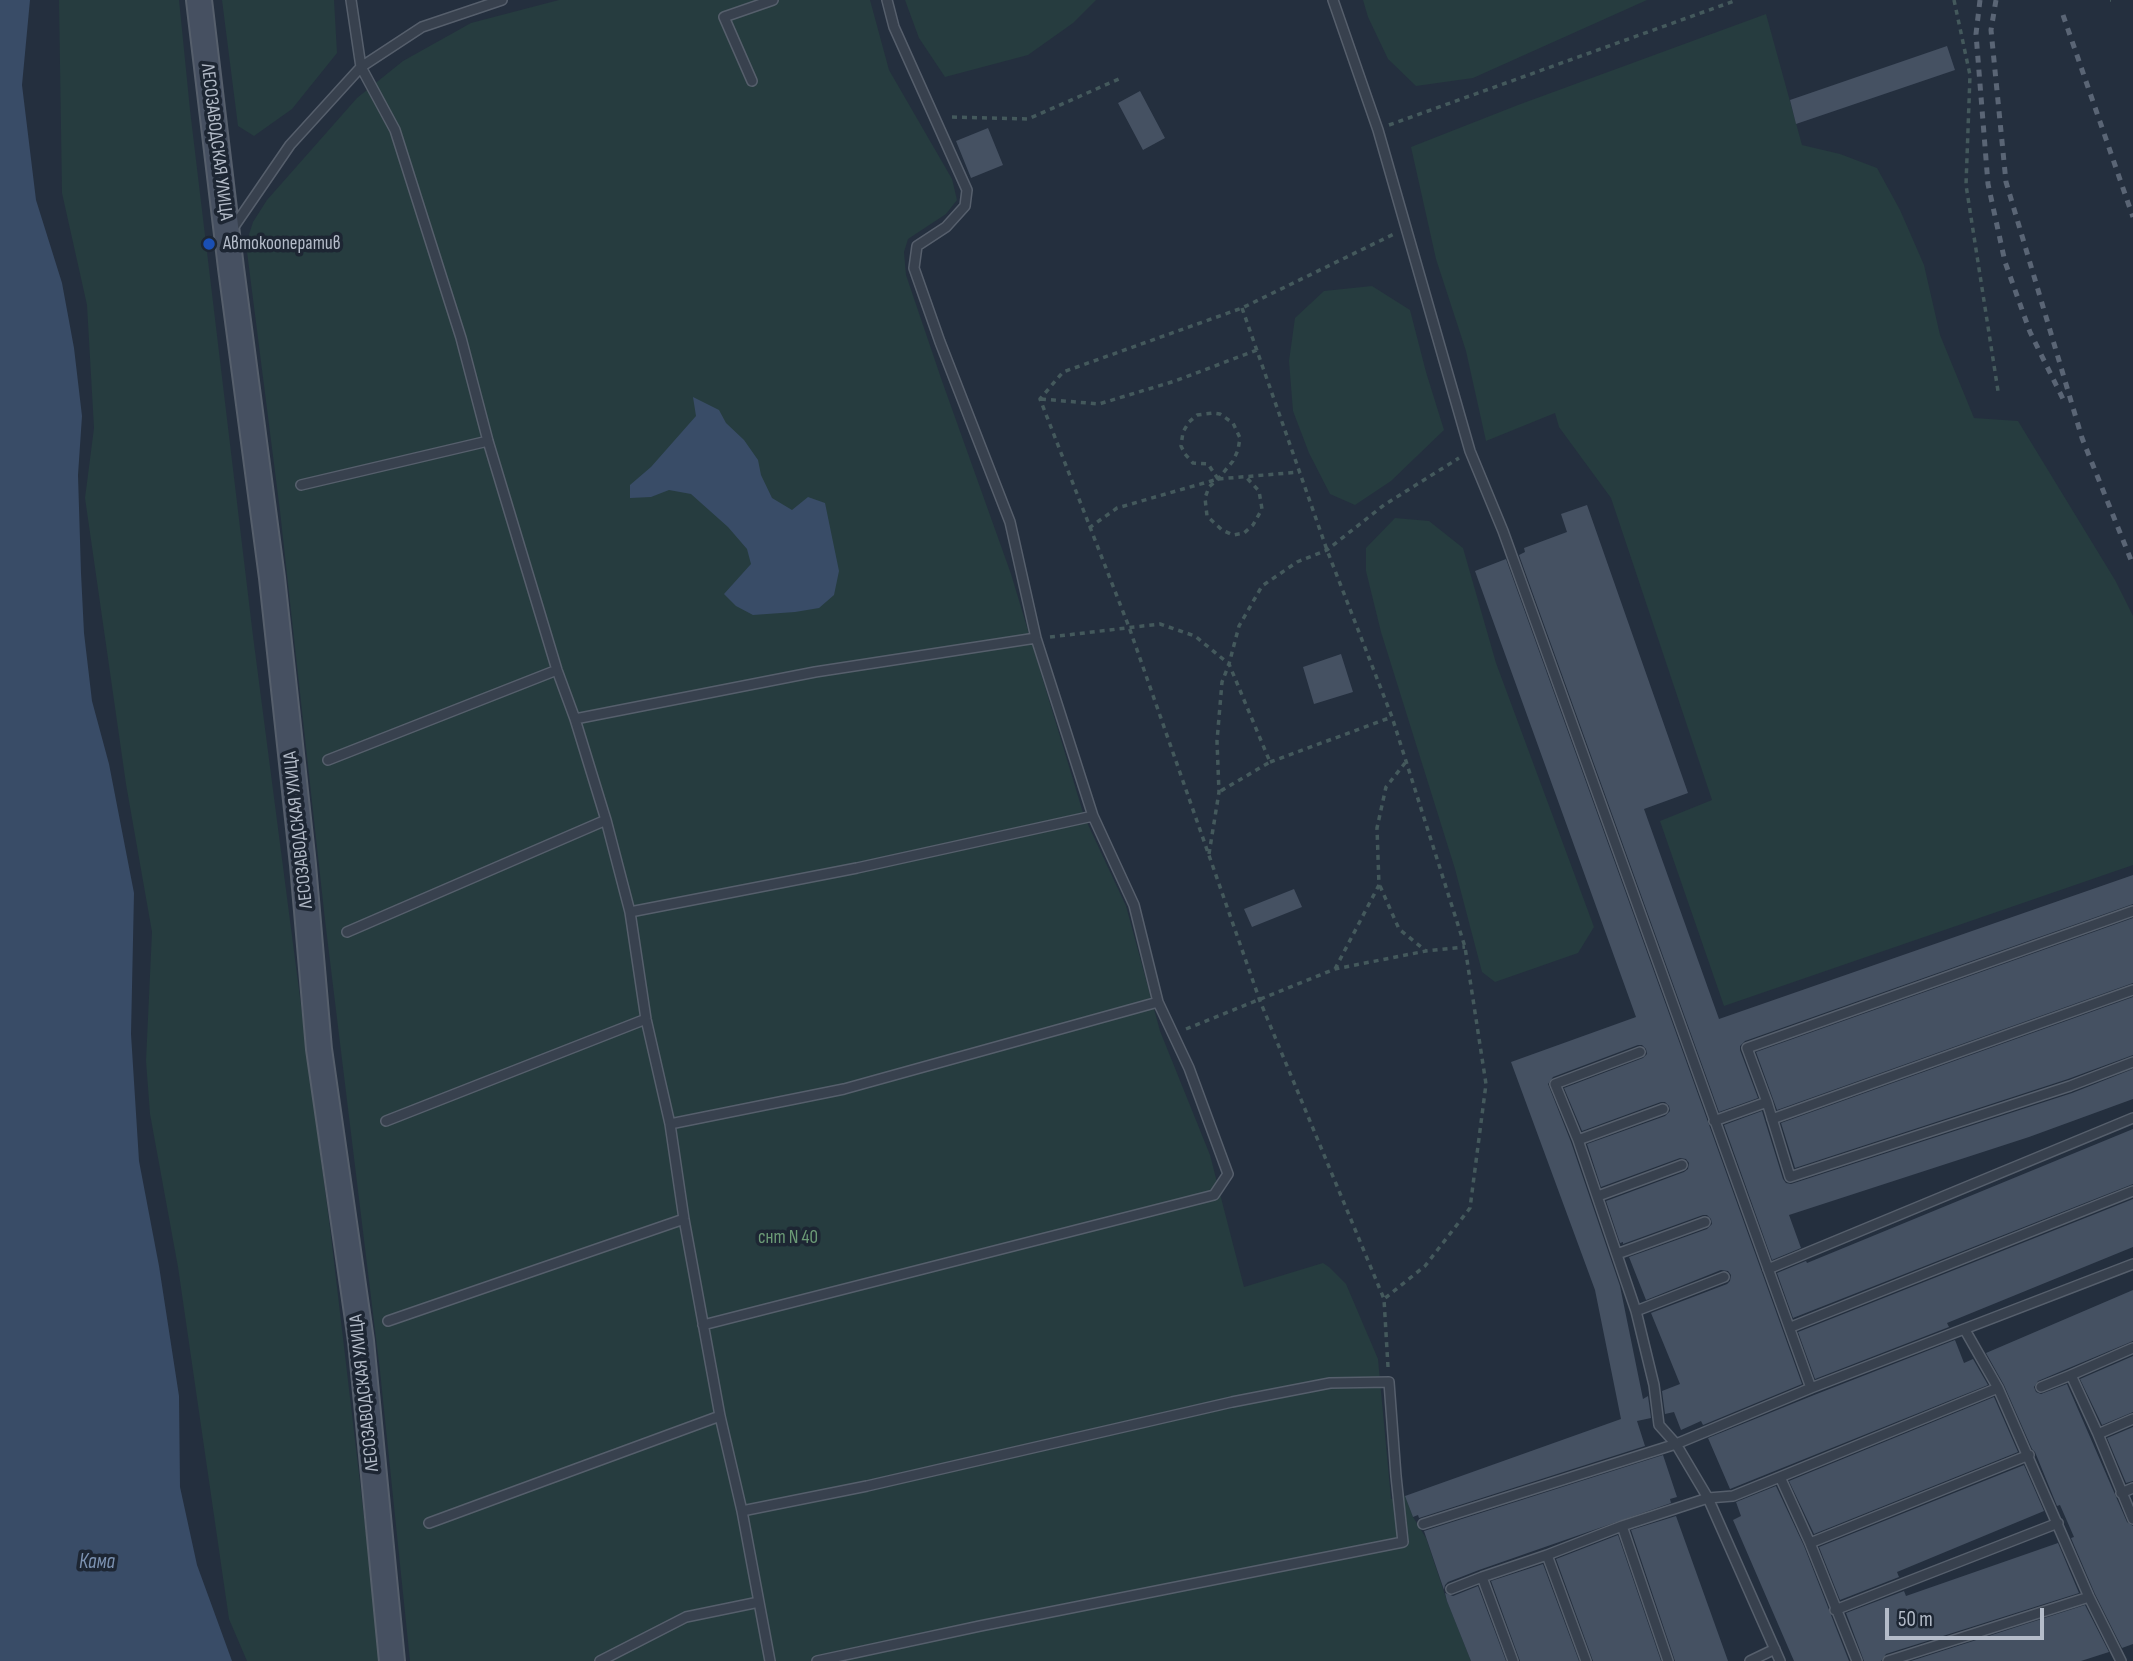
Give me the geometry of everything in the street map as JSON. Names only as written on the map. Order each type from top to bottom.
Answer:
[{"type":"street","name":"ЛЕСОЗАВОДСКАЯ УЛИЦА","points":[[199,0],[273,592],[303,864],[319,1049],[360,1341],[392,1661]]},
{"type":"lane","points":[[351,0],[361,67],[395,130],[461,338],[488,441],[557,670],[606,820],[630,912],[646,1019],[670,1124],[684,1219],[720,1416],[742,1511],[770,1661]]},
{"type":"lane","points":[[228,236],[290,145],[361,67],[422,27],[502,0]]},
{"type":"lane","points":[[752,81],[724,17],[773,0]]},
{"type":"lane","points":[[703,1325],[1214,1195],[1228,1174],[1174,1034],[1158,1002],[1134,905],[1093,816],[1036,638],[1010,522],[914,268],[917,246],[946,227],[965,206],[967,190],[894,27],[887,0]]},
{"type":"lane","points":[[1333,0],[1378,130],[1470,451],[1503,531],[1811,1388]]},
{"type":"lane","points":[[301,485],[488,441]]},
{"type":"lane","points":[[575,719],[815,672],[1036,638]]},
{"type":"lane","points":[[328,760],[557,670]]},
{"type":"lane","points":[[630,912],[857,868],[1093,816]]},
{"type":"lane","points":[[347,932],[606,820]]},
{"type":"lane","points":[[2133,911],[1747,1048],[1790,1177],[2070,1086],[2133,1062]]},
{"type":"lane","points":[[1772,1119],[2133,990]]},
{"type":"lane","points":[[670,1124],[844,1089],[1158,1002]]},
{"type":"lane","points":[[387,1121],[646,1019]]},
{"type":"lane","points":[[1640,1052],[1555,1084],[1598,1196],[1636,1311],[1654,1385],[1659,1425],[1676,1444],[1708,1498],[1780,1661]]},
{"type":"lane","points":[[1714,1121],[1767,1102]]},
{"type":"lane","points":[[1578,1140],[1662,1109]]},
{"type":"lane","points":[[1768,1269],[2133,1118]]},
{"type":"lane","points":[[1598,1196],[1682,1165]]},
{"type":"lane","points":[[1791,1328],[2133,1191]]},
{"type":"lane","points":[[388,1321],[684,1219]]},
{"type":"lane","points":[[1618,1254],[1705,1222]]},
{"type":"lane","points":[[1423,1524],[1676,1444],[1811,1388],[2133,1264]]},
{"type":"lane","points":[[1636,1311],[1724,1277]]},
{"type":"lane","points":[[1965,1330],[1998,1388],[2089,1597],[2120,1659],[2108,1661]]},
{"type":"lane","points":[[2041,1387],[2133,1348]]},
{"type":"lane","points":[[2071,1375],[2133,1519]]},
{"type":"lane","points":[[742,1511],[1330,1382],[1389,1382],[1403,1542],[817,1661]]},
{"type":"lane","points":[[1451,1589],[1622,1526],[1708,1498],[1733,1496],[1998,1388]]},
{"type":"lane","points":[[429,1523],[720,1416]]},
{"type":"lane","points":[[2098,1434],[2133,1419]]},
{"type":"lane","points":[[1810,1542],[2029,1455]]},
{"type":"lane","points":[[1780,1477],[1810,1542],[1857,1661]]},
{"type":"lane","points":[[2121,1493],[2133,1488]]},
{"type":"lane","points":[[1835,1610],[2058,1523]]},
{"type":"lane","points":[[1622,1526],[1668,1661]]},
{"type":"lane","points":[[1547,1555],[1586,1661]]},
{"type":"lane","points":[[1482,1577],[1513,1661]]},
{"type":"lane","points":[[1888,1661],[2089,1597]]},
{"type":"lane","points":[[600,1661],[686,1617],[759,1602]]},
{"type":"lane","points":[[1750,1661],[1775,1649]]},
{"type":"path","points":[[1378,130],[1737,0]]},
{"type":"path","points":[[1954,0],[1970,75],[1966,185],[1998,391]]},
{"type":"path","points":[[936,117],[1028,118],[1119,79]]},
{"type":"path","points":[[1040,399],[1063,372],[1242,308],[1405,228]]},
{"type":"path","points":[[1242,308],[1327,550],[1392,717],[1465,947],[1486,1084],[1471,1208],[1424,1265],[1384,1299]]},
{"type":"path","points":[[1040,399],[1099,404],[1175,381],[1257,350]]},
{"type":"path","points":[[1040,399],[1129,627],[1260,1001],[1384,1299],[1389,1382]]},
{"type":"path","points":[[1218,479],[1208,464],[1193,463],[1181,446],[1183,432],[1197,415],[1220,414],[1233,423],[1240,438],[1233,461],[1218,479],[1209,487],[1205,498],[1207,516],[1222,530],[1233,535],[1244,533],[1253,525],[1262,509],[1259,491],[1246,477]]},
{"type":"path","points":[[1209,856],[1219,792],[1217,741],[1222,682],[1239,626],[1262,586],[1297,562],[1327,550],[1384,505],[1470,451]]},
{"type":"path","points":[[1089,528],[1117,508],[1218,479],[1300,472]]},
{"type":"path","points":[[1036,638],[1160,624],[1195,636],[1229,664],[1270,762]]},
{"type":"path","points":[[1219,792],[1270,762],[1392,717]]},
{"type":"path","points":[[1406,761],[1386,787],[1377,828],[1379,885],[1399,929],[1426,951]]},
{"type":"path","points":[[1335,970],[1379,885]]},
{"type":"path","points":[[1174,1034],[1335,970],[1426,951],[1465,947]]},
{"type":"green space","points":[[59,0],[179,0],[253,636],[331,1236],[381,1661],[247,1661],[229,1619],[178,1267],[150,1114],[146,1061],[152,932],[126,784],[85,498],[94,428],[87,305],[62,193]]},
{"type":"green space","points":[[222,0],[334,0],[337,53],[292,109],[254,136],[238,126]]},
{"type":"green space","name":"снт N 40","points":[[559,0],[870,0],[889,70],[952,179],[957,200],[946,214],[908,239],[904,252],[906,275],[1011,574],[1084,816],[1126,906],[1160,1031],[1210,1155],[1244,1287],[1323,1263],[1346,1284],[1378,1359],[1391,1499],[1405,1496],[1413,1517],[1426,1538],[1471,1661],[410,1661],[380,1371],[325,920],[280,511],[246,244],[253,222],[267,200],[357,98],[403,61],[471,23]]},
{"type":"green space","points":[[905,0],[1096,0],[1073,23],[1028,55],[945,77],[919,38]]},
{"type":"green space","points":[[1363,0],[1647,0],[1473,78],[1416,86],[1388,59]]},
{"type":"green space","points":[[1766,14],[1802,145],[1840,154],[1877,168],[1900,210],[1924,265],[1940,335],[1974,418],[2018,421],[2115,580],[2133,616],[2133,865],[1724,1006],[1660,821],[1712,800],[1611,498],[1559,427],[1555,413],[1486,441],[1466,351],[1436,259],[1411,147]]},
{"type":"green space","points":[[1372,286],[1410,310],[1444,430],[1391,481],[1355,505],[1330,494],[1309,453],[1293,411],[1289,361],[1295,318],[1324,291]]},
{"type":"green space","points":[[1395,518],[1429,521],[1463,548],[1496,663],[1594,927],[1578,953],[1495,982],[1482,972],[1455,869],[1381,632],[1366,571],[1366,548]]},
{"type":"water","name":"Кама","points":[[0,0],[30,0],[22,85],[36,200],[62,283],[74,348],[82,416],[78,475],[84,633],[92,701],[109,764],[134,893],[131,1034],[139,1161],[179,1396],[180,1487],[197,1565],[232,1661],[0,1661]]},
{"type":"water","points":[[693,397],[719,410],[726,423],[744,440],[758,460],[761,475],[772,498],[792,510],[808,497],[825,503],[839,571],[834,595],[819,608],[753,615],[736,606],[724,594],[751,564],[747,549],[728,527],[691,494],[669,490],[651,497],[630,498],[630,485],[651,467],[696,416]]},
{"type":"building","points":[[1947,46],[1955,70],[1796,124],[1790,100]]},
{"type":"building","points":[[1140,91],[1165,138],[1143,150],[1118,103]]},
{"type":"building","points":[[988,128],[1003,165],[971,178],[956,141]]},
{"type":"building","points":[[1587,505],[1688,793],[1644,809],[1719,1019],[2133,875],[2133,904],[1745,1041],[1740,1050],[1758,1098],[1719,1112],[1519,555],[1525,552],[1524,548],[1567,532],[1561,514]]},
{"type":"building","points":[[1506,559],[1802,1384],[1703,1425],[1701,1421],[1681,1430],[1674,1412],[1665,1414],[1662,1391],[1680,1384],[1651,1313],[1727,1284],[1731,1275],[1728,1271],[1721,1270],[1646,1300],[1629,1257],[1707,1229],[1712,1224],[1711,1219],[1703,1215],[1620,1243],[1606,1201],[1684,1172],[1689,1163],[1680,1158],[1601,1187],[1587,1144],[1665,1116],[1670,1111],[1669,1106],[1661,1102],[1582,1131],[1564,1088],[1643,1058],[1647,1054],[1646,1049],[1638,1045],[1553,1077],[1548,1084],[1571,1142],[1620,1286],[1643,1399],[1648,1396],[1651,1418],[1637,1421],[1645,1446],[1419,1518],[1418,1515],[1413,1517],[1405,1496],[1621,1419],[1595,1290],[1511,1062],[1636,1017],[1475,571]]},
{"type":"building","points":[[1341,654],[1353,692],[1314,704],[1303,667]]},
{"type":"building","points":[[1294,889],[1302,907],[1252,927],[1244,909]]},
{"type":"building","points":[[2133,918],[2133,983],[1777,1110],[1756,1052]]},
{"type":"building","points":[[2133,997],[2133,1055],[2068,1079],[1795,1168],[1781,1123]]},
{"type":"building","points":[[2133,1069],[2133,1099],[2029,1137],[1789,1215],[1801,1248],[1772,1260],[1724,1125],[1762,1111],[1783,1179],[1791,1184],[2072,1093]]},
{"type":"building","points":[[2133,1129],[2133,1184],[1793,1318],[1777,1273]]},
{"type":"building","points":[[2133,1199],[2133,1247],[1947,1323],[1949,1327],[1815,1379],[1798,1332]]},
{"type":"building","points":[[2133,1290],[2133,1341],[2038,1381],[2034,1387],[2036,1392],[2041,1394],[2067,1384],[2127,1522],[2133,1526],[2133,1644],[2122,1648],[2095,1594],[2060,1505],[2057,1506],[2004,1385],[1986,1353]]},
{"type":"building","points":[[1955,1340],[1964,1363],[1973,1359],[1988,1385],[1730,1489],[1708,1438]]},
{"type":"building","points":[[2133,1356],[2133,1412],[2102,1425],[2080,1379]]},
{"type":"building","points":[[1994,1397],[2018,1452],[1814,1534],[1789,1481]]},
{"type":"building","points":[[2133,1427],[2133,1481],[2126,1483],[2107,1438]]},
{"type":"building","points":[[1663,1455],[1677,1497],[1670,1499],[1671,1503],[1479,1570],[1448,1582],[1444,1590],[1424,1531]]},
{"type":"building","points":[[2024,1465],[2044,1511],[1897,1572],[1899,1577],[1840,1600],[1819,1547]]},
{"type":"building","points":[[1776,1486],[1804,1546],[1849,1661],[1794,1661],[1733,1520],[1741,1516],[1736,1502]]},
{"type":"building","points":[[1676,1516],[1728,1661],[1675,1661],[1631,1530]]},
{"type":"building","points":[[1618,1535],[1661,1661],[1593,1661],[1556,1559]]},
{"type":"building","points":[[2058,1543],[2079,1593],[1886,1654],[1881,1661],[1864,1661],[1846,1613],[1904,1591],[1906,1596]]},
{"type":"building","points":[[1543,1564],[1579,1661],[1520,1661],[1491,1581]]},
{"type":"building","points":[[1478,1586],[1506,1661],[1471,1661],[1447,1601],[1445,1593],[1453,1596]]},
{"type":"building","points":[[2085,1605],[2109,1652],[2081,1661],[1911,1661]]},
{"type":"railway","points":[[1980,0],[1976,34],[1988,184],[2005,262],[2030,332],[2063,399]]},
{"type":"railway","points":[[1996,0],[1991,30],[2006,182],[2082,438],[2133,565]]},
{"type":"railway","points":[[2063,15],[2133,217]]},
{"type":"place","name":"Автокооператив","points":[[209,244]]}]
